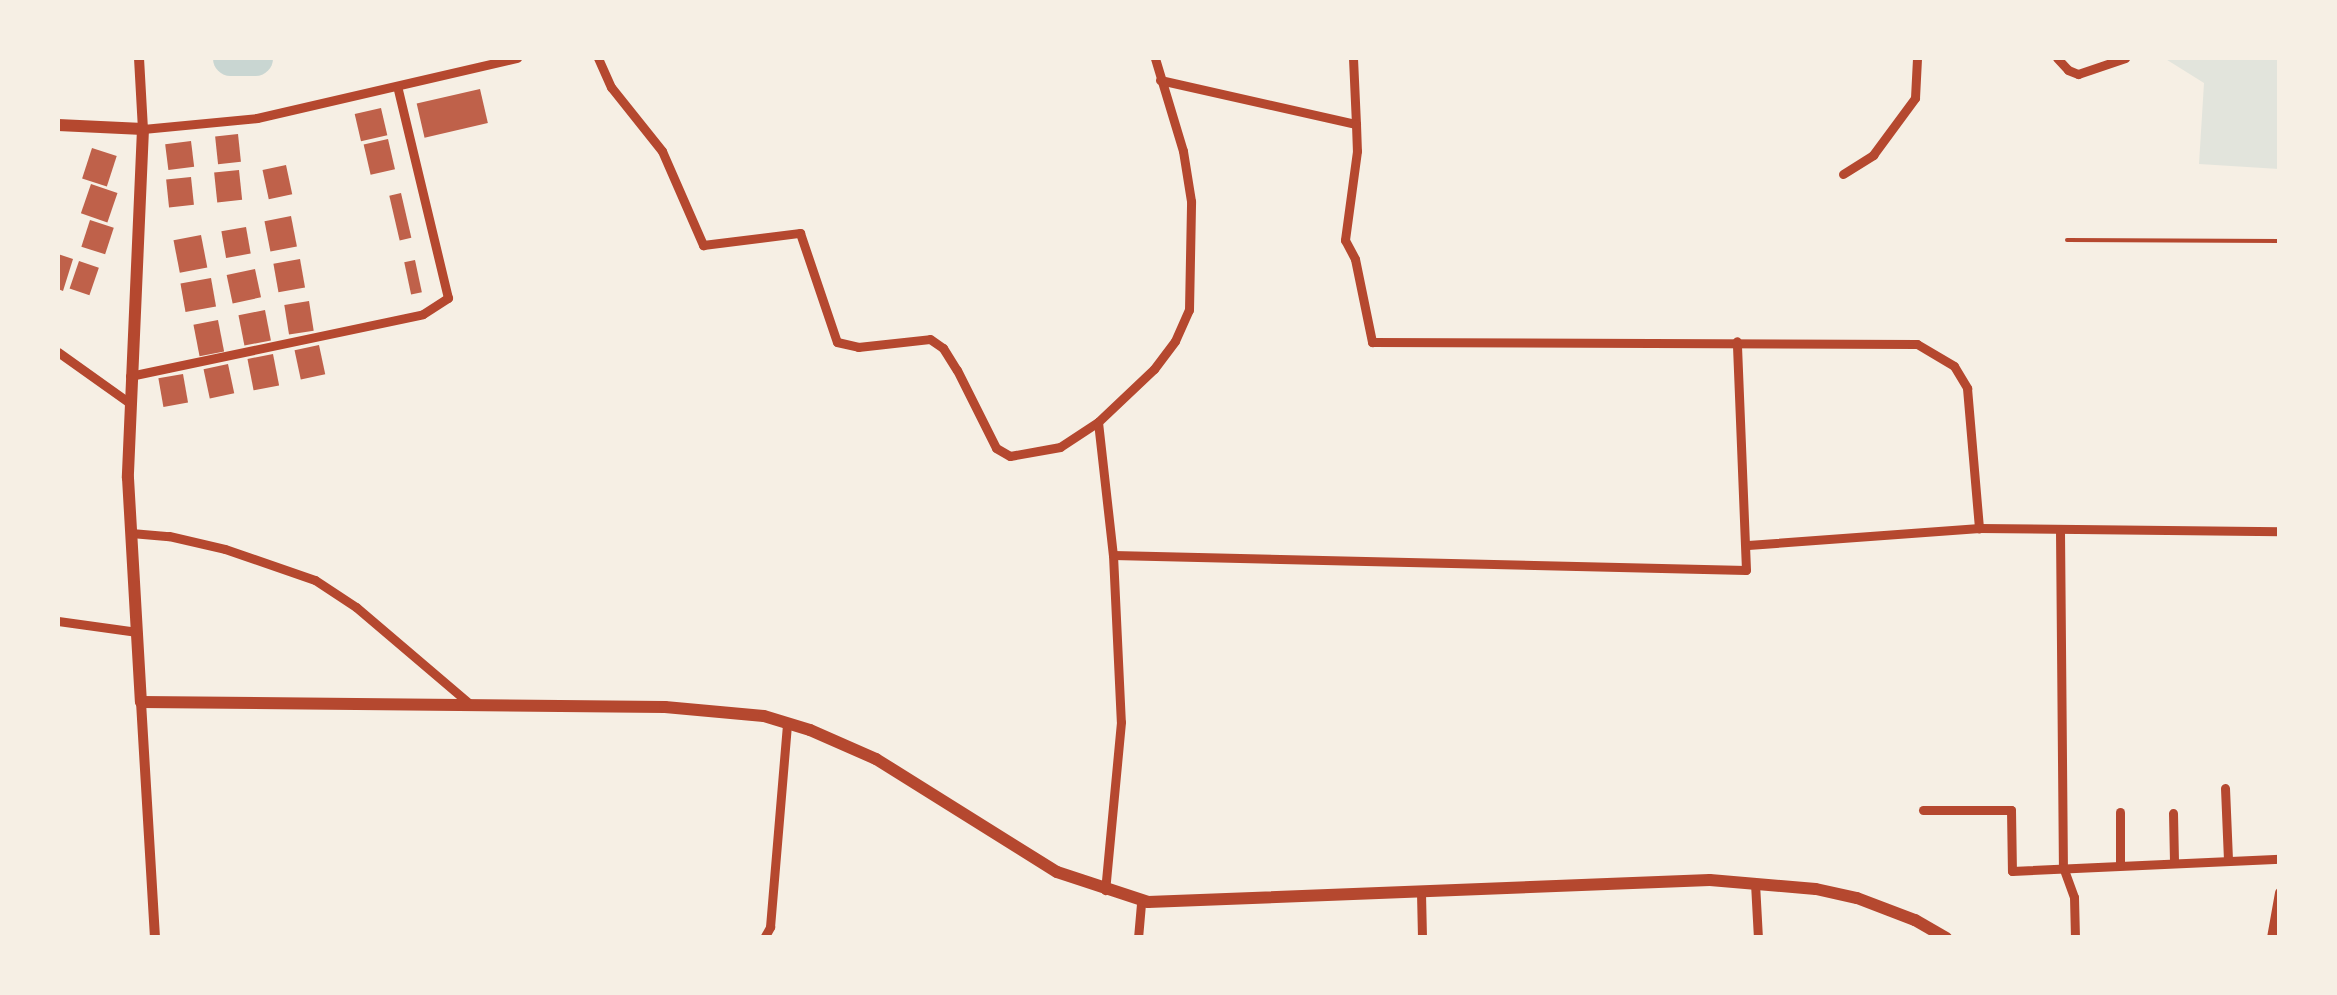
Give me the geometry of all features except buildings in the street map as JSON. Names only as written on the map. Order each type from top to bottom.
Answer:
[{"type":"main road","points":[[58,125],[143,129],[139,278],[128,402],[141,702],[665,706],[764,716],[876,759],[1057,872],[1141,900],[1710,880],[1858,898],[1915,920],[1946,938]]},
{"type":"street","points":[[139,58],[143,129],[257,118],[518,58]]},
{"type":"street","points":[[598,58],[611,87],[662,151],[703,245],[800,233],[838,342],[858,348],[930,339],[944,348],[996,448],[1010,456],[1060,448],[1098,422],[1154,369],[1175,341],[1189,310],[1191,201],[1182,151],[1154,58]]},
{"type":"street","points":[[1353,58],[1357,151],[1345,240],[1355,259],[1372,342],[1425,346],[1737,341],[1917,344],[1954,366],[1967,388],[1979,528]]},
{"type":"street","points":[[1843,174],[1874,155],[1915,98],[1917,58]]},
{"type":"street","points":[[2057,58],[2078,74],[2124,58]]},
{"type":"street","points":[[1160,80],[1356,124]]},
{"type":"street","points":[[130,376],[423,314],[448,298],[397,86]]},
{"type":"street","points":[[1113,556],[1746,570],[1737,341]]},
{"type":"street","points":[[58,352],[128,402]]},
{"type":"street","points":[[1098,422],[1113,556],[1121,722],[1105,890]]},
{"type":"street","points":[[1748,545],[1979,528],[2280,531]]},
{"type":"street","points":[[2060,531],[2063,868],[2074,897],[2075,938]]},
{"type":"street","points":[[131,532],[225,550],[315,580],[356,606],[471,705]]},
{"type":"street","points":[[58,621],[137,632]]},
{"type":"street","points":[[141,702],[155,938]]},
{"type":"street","points":[[764,938],[770,927],[787,723]]},
{"type":"street","points":[[2225,788],[2228,860]]},
{"type":"street","points":[[1923,810],[2011,810],[2012,871],[2280,858]]},
{"type":"street","points":[[2120,812],[2120,865]]},
{"type":"street","points":[[2173,813],[2174,862]]},
{"type":"street","points":[[1755,883],[1758,938]]},
{"type":"street","points":[[1421,893],[1422,938]]},
{"type":"street","points":[[2272,938],[2280,893]]},
{"type":"street","points":[[1138,938],[1141,900]]},
{"type":"lane","points":[[2067,240],[2280,241]]},
{"type":"shaded area","points":[[2164,58],[2279,58],[2279,169],[2199,164],[2204,83]]},
{"type":"waterway","points":[[230,58],[255,58]]}]
